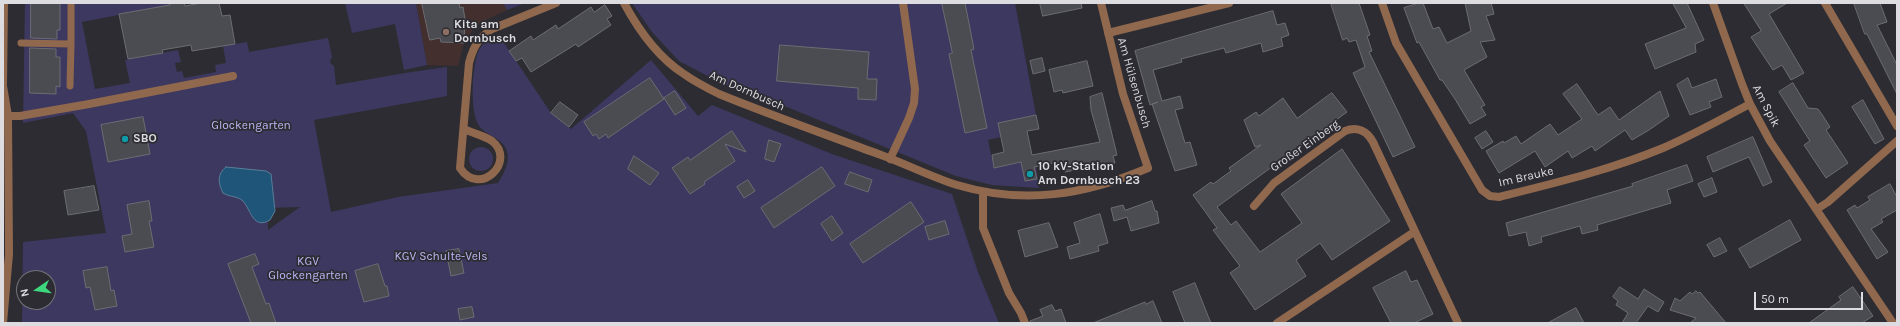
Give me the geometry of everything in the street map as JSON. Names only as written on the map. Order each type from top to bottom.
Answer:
[{"type":"street","points":[[3,323],[9,254],[8,116],[3,86],[4,3]]},
{"type":"street","points":[[464,129],[492,141],[500,151],[500,162],[495,171],[488,177],[472,179],[464,175],[460,168],[469,62],[475,44],[482,36],[492,30],[556,3]]},
{"type":"street","name":"Am Dornbusch","points":[[624,3],[630,14],[652,44],[683,74],[719,94],[955,185],[983,192],[1021,195],[1064,193],[1082,191],[1118,181],[1148,168]]},
{"type":"street","points":[[890,159],[914,104],[915,89],[903,3]]},
{"type":"street","name":"Am Hülsenbusch","points":[[1101,3],[1123,94],[1148,168]]},
{"type":"street","points":[[1108,33],[1228,3]]},
{"type":"street","name":"Im Brauke","points":[[1382,3],[1396,43],[1482,190],[1490,196],[1500,197],[1590,174],[1625,162],[1663,148],[1750,104]]},
{"type":"street","name":"Am Spik","points":[[1713,3],[1750,104],[1770,141],[1893,323]]},
{"type":"street","points":[[1825,3],[1897,126]]},
{"type":"street","points":[[8,116],[20,116],[89,104],[233,76]]},
{"type":"street","name":"Großer Einberg","points":[[1254,206],[1274,183],[1345,131],[1357,129],[1364,131],[1369,136],[1458,323]]},
{"type":"street","points":[[1817,209],[1828,202],[1897,141]]},
{"type":"street","points":[[983,192],[983,228],[1009,293],[1026,323]]},
{"type":"street","points":[[1277,323],[1414,232]]},
{"type":"lane","points":[[70,86],[71,3]]},
{"type":"lane","points":[[21,43],[71,44]]},
{"type":"shaded area","name":"Kita am Dornbusch","points":[[416,3],[503,3],[507,10],[474,28],[464,43],[458,66],[427,65]]},
{"type":"green space","points":[[25,3],[169,3],[170,5],[82,22],[95,89],[130,83],[125,60],[178,50],[181,62],[175,63],[177,72],[182,71],[184,78],[216,72],[215,65],[226,63],[223,46],[247,42],[249,52],[328,38],[332,57],[330,61],[334,66],[336,85],[447,67],[447,96],[314,120],[331,212],[398,197],[498,183],[507,164],[507,151],[502,143],[480,127],[474,111],[473,101],[473,77],[479,50],[485,42],[495,35],[498,34],[551,113],[571,129],[651,60],[698,116],[712,105],[832,154],[952,194],[978,272],[999,323],[22,323],[22,310],[56,310],[56,270],[23,270],[23,242],[106,233],[86,131],[73,113],[23,123]],"holes":[[[300,207],[268,230],[268,208]]]},
{"type":"green space","points":[[345,3],[416,3],[427,65],[404,70],[395,24],[352,33]]},
{"type":"green space","points":[[503,3],[525,3],[507,10]]},
{"type":"green space","points":[[632,3],[1015,3],[1036,115],[998,123],[1001,137],[988,140],[994,168],[1035,160],[1039,188],[992,185],[956,176],[787,107],[721,83],[679,61],[652,32]]},
{"type":"green space","points":[[481,147],[489,151],[493,159],[489,167],[481,171],[473,167],[469,159],[473,151]]},
{"type":"water","points":[[226,167],[266,171],[271,174],[275,211],[270,220],[260,223],[256,221],[243,201],[239,198],[223,193],[219,179],[221,173]]},
{"type":"building","points":[[31,3],[60,3],[60,30],[57,30],[57,39],[31,38]]},
{"type":"building","points":[[169,3],[184,3],[185,6],[201,3],[219,3],[222,16],[230,15],[235,44],[192,51],[191,45],[162,50],[163,53],[128,59],[119,14],[170,5]]},
{"type":"building","points":[[422,3],[459,3],[460,8],[463,7],[465,19],[464,43],[441,42],[440,38],[430,40]]},
{"type":"building","points":[[942,3],[965,3],[974,49],[971,50],[987,128],[965,133],[949,54],[952,53]]},
{"type":"building","points":[[1040,3],[1081,3],[1082,8],[1043,16]]},
{"type":"building","points":[[1331,3],[1359,3],[1370,35],[1367,36],[1372,51],[1369,52],[1415,147],[1393,157],[1353,73],[1365,67],[1356,40],[1349,42],[1347,38],[1343,40]]},
{"type":"building","points":[[1423,3],[1433,29],[1439,27],[1447,43],[1471,31],[1465,3],[1491,3],[1494,14],[1486,16],[1495,40],[1480,42],[1487,57],[1464,70],[1485,105],[1481,107],[1486,115],[1470,124],[1455,99],[1442,80],[1440,80],[1419,42],[1417,43],[1404,8]]},
{"type":"building","points":[[1673,3],[1687,3],[1704,40],[1695,44],[1696,52],[1655,69],[1645,44],[1686,28]]},
{"type":"building","points":[[1744,3],[1787,3],[1769,14],[1804,73],[1791,80],[1782,65],[1773,70],[1751,37],[1761,31]]},
{"type":"building","points":[[1854,3],[1880,3],[1887,22],[1877,25],[1897,65],[1897,94],[1867,34],[1865,34]]},
{"type":"building","points":[[605,5],[612,16],[607,19],[611,25],[578,47],[576,44],[531,72],[522,58],[516,61],[509,51],[531,36],[533,40],[556,25],[558,29],[591,7],[594,12]]},
{"type":"building","points":[[1273,11],[1277,25],[1285,23],[1289,35],[1281,38],[1283,46],[1263,52],[1261,43],[1226,53],[1224,48],[1181,59],[1182,62],[1153,70],[1162,101],[1180,96],[1183,108],[1175,110],[1185,143],[1190,142],[1197,165],[1175,171],[1152,104],[1150,105],[1135,51]]},
{"type":"building","points":[[780,45],[869,52],[867,79],[877,79],[876,100],[858,99],[858,88],[777,81]]},
{"type":"building","points":[[30,48],[56,49],[56,57],[60,57],[60,87],[56,86],[56,94],[30,93]]},
{"type":"building","points":[[1042,58],[1045,71],[1033,74],[1030,61]]},
{"type":"building","points":[[1087,61],[1093,86],[1063,93],[1062,90],[1054,92],[1049,70]]},
{"type":"building","points":[[650,78],[664,99],[608,138],[606,134],[599,139],[596,134],[593,136],[584,122]]},
{"type":"building","points":[[1688,78],[1692,88],[1716,79],[1722,97],[1709,102],[1711,107],[1690,115],[1677,85]]},
{"type":"building","points":[[1793,83],[1808,108],[1818,109],[1823,116],[1830,127],[1826,130],[1848,163],[1826,178],[1804,145],[1810,141],[1779,92]]},
{"type":"building","points":[[1577,84],[1598,115],[1610,107],[1619,120],[1660,91],[1669,116],[1632,140],[1625,130],[1595,151],[1592,146],[1572,158],[1568,151],[1545,167],[1535,151],[1499,173],[1486,151],[1503,141],[1504,143],[1516,136],[1521,144],[1550,124],[1558,135],[1582,119],[1563,94]]},
{"type":"building","points":[[675,91],[686,108],[675,115],[664,98]]},
{"type":"building","points":[[1102,93],[1117,155],[1113,156],[1115,163],[1091,169],[1091,167],[1065,172],[1063,161],[1034,167],[1037,179],[1025,181],[1021,162],[994,168],[992,155],[1004,152],[998,123],[1036,115],[1039,129],[1027,131],[1032,155],[1100,142],[1091,110],[1090,97]]},
{"type":"building","points":[[1332,93],[1347,112],[1217,207],[1231,225],[1236,221],[1260,252],[1302,223],[1281,194],[1342,149],[1390,221],[1332,260],[1320,243],[1296,260],[1306,276],[1255,310],[1230,273],[1240,266],[1213,230],[1217,228],[1193,195],[1211,182],[1213,184],[1231,171],[1229,168],[1261,145],[1255,147],[1244,120],[1256,112],[1259,116],[1283,98],[1297,118]]},
{"type":"building","points":[[1863,100],[1884,139],[1875,144],[1852,107]]},
{"type":"building","points":[[560,102],[578,115],[569,127],[551,113]]},
{"type":"building","name":"SBO","points":[[143,117],[150,154],[108,162],[101,125]]},
{"type":"building","points":[[732,131],[746,152],[725,144],[735,161],[704,182],[705,184],[690,194],[672,168],[688,157],[690,160]]},
{"type":"building","points":[[1486,131],[1493,142],[1482,149],[1475,138]]},
{"type":"building","points":[[1753,137],[1772,182],[1763,186],[1749,157],[1713,172],[1707,157]]},
{"type":"building","points":[[769,140],[781,144],[774,162],[765,159]]},
{"type":"building","points":[[634,156],[659,173],[650,185],[628,169]]},
{"type":"building","points":[[1687,165],[1693,181],[1667,190],[1671,203],[1597,225],[1598,230],[1582,234],[1580,226],[1541,237],[1542,242],[1529,246],[1526,232],[1509,236],[1506,223],[1633,186],[1632,184]]},
{"type":"building","points":[[822,167],[835,186],[774,228],[761,208]]},
{"type":"building","points":[[850,172],[872,180],[868,192],[845,184]]},
{"type":"building","points":[[1712,178],[1717,192],[1704,197],[1698,184]]},
{"type":"building","points":[[748,180],[755,191],[744,198],[737,187]]},
{"type":"building","points":[[1890,184],[1897,197],[1897,210],[1881,219],[1883,222],[1871,229],[1888,252],[1877,259],[1847,210],[1855,205],[1857,208],[1870,200],[1868,197]]},
{"type":"building","points":[[94,186],[99,210],[68,215],[64,191]]},
{"type":"building","points":[[149,201],[152,221],[149,221],[154,247],[125,252],[122,236],[132,234],[127,205]]},
{"type":"building","points":[[1152,201],[1155,211],[1157,211],[1159,223],[1131,231],[1127,217],[1114,221],[1111,208],[1123,205],[1125,210]]},
{"type":"building","points":[[911,202],[924,222],[863,263],[850,244]]},
{"type":"building","points":[[1100,214],[1108,243],[1098,246],[1099,251],[1070,259],[1067,247],[1080,243],[1074,223]]},
{"type":"building","points":[[832,216],[843,233],[832,241],[821,224]]},
{"type":"building","points":[[1790,220],[1801,240],[1750,268],[1739,249]]},
{"type":"building","points":[[945,221],[949,234],[929,240],[925,227]]},
{"type":"building","points":[[1049,223],[1058,247],[1025,257],[1018,231]]},
{"type":"building","points":[[1720,238],[1727,251],[1714,257],[1707,245]]},
{"type":"building","points":[[459,249],[464,273],[451,276],[446,251]]},
{"type":"building","points":[[255,254],[259,264],[252,267],[266,304],[269,303],[276,323],[251,323],[228,264]]},
{"type":"building","points":[[378,264],[385,286],[387,286],[389,296],[364,302],[355,271]]},
{"type":"building","points":[[107,267],[111,291],[114,290],[117,306],[95,310],[90,287],[86,288],[83,271]]},
{"type":"building","points":[[1406,271],[1411,282],[1417,280],[1433,314],[1414,323],[1391,323],[1373,288]]},
{"type":"building","points":[[1195,283],[1211,323],[1185,323],[1173,292]]},
{"type":"building","points":[[1620,287],[1638,299],[1644,289],[1664,302],[1658,312],[1648,306],[1636,323],[1622,323],[1628,313],[1616,305],[1618,301],[1613,297]]},
{"type":"building","points":[[1853,287],[1873,316],[1862,323],[1809,323],[1841,300],[1839,297]]},
{"type":"building","points":[[1696,291],[1698,293],[1700,292],[1726,323],[1690,323],[1696,318],[1670,310],[1675,298],[1680,301],[1690,292],[1692,294]]},
{"type":"building","points":[[1153,301],[1162,323],[1093,323],[1145,302],[1146,304]]},
{"type":"building","points":[[1052,305],[1055,311],[1061,309],[1066,323],[1030,323],[1030,321],[1043,316],[1040,310]]},
{"type":"building","points":[[472,307],[474,317],[460,320],[458,309]]},
{"type":"building","points":[[1576,308],[1584,323],[1548,323]]},
{"type":"place","name":"Kita am Dornbusch","points":[[446,32]]},
{"type":"place","name":"SBO","points":[[125,139]]},
{"type":"place","name":"10 kV-Station Am Dornbusch 23","points":[[1030,174]]},
{"type":"park label","name":"Glockengarten","points":[[251,126]]},
{"type":"park label","name":"KGV Schulte-Vels","points":[[441,257]]},
{"type":"park label","name":"KGV Glockengarten","points":[[308,269]]}]
